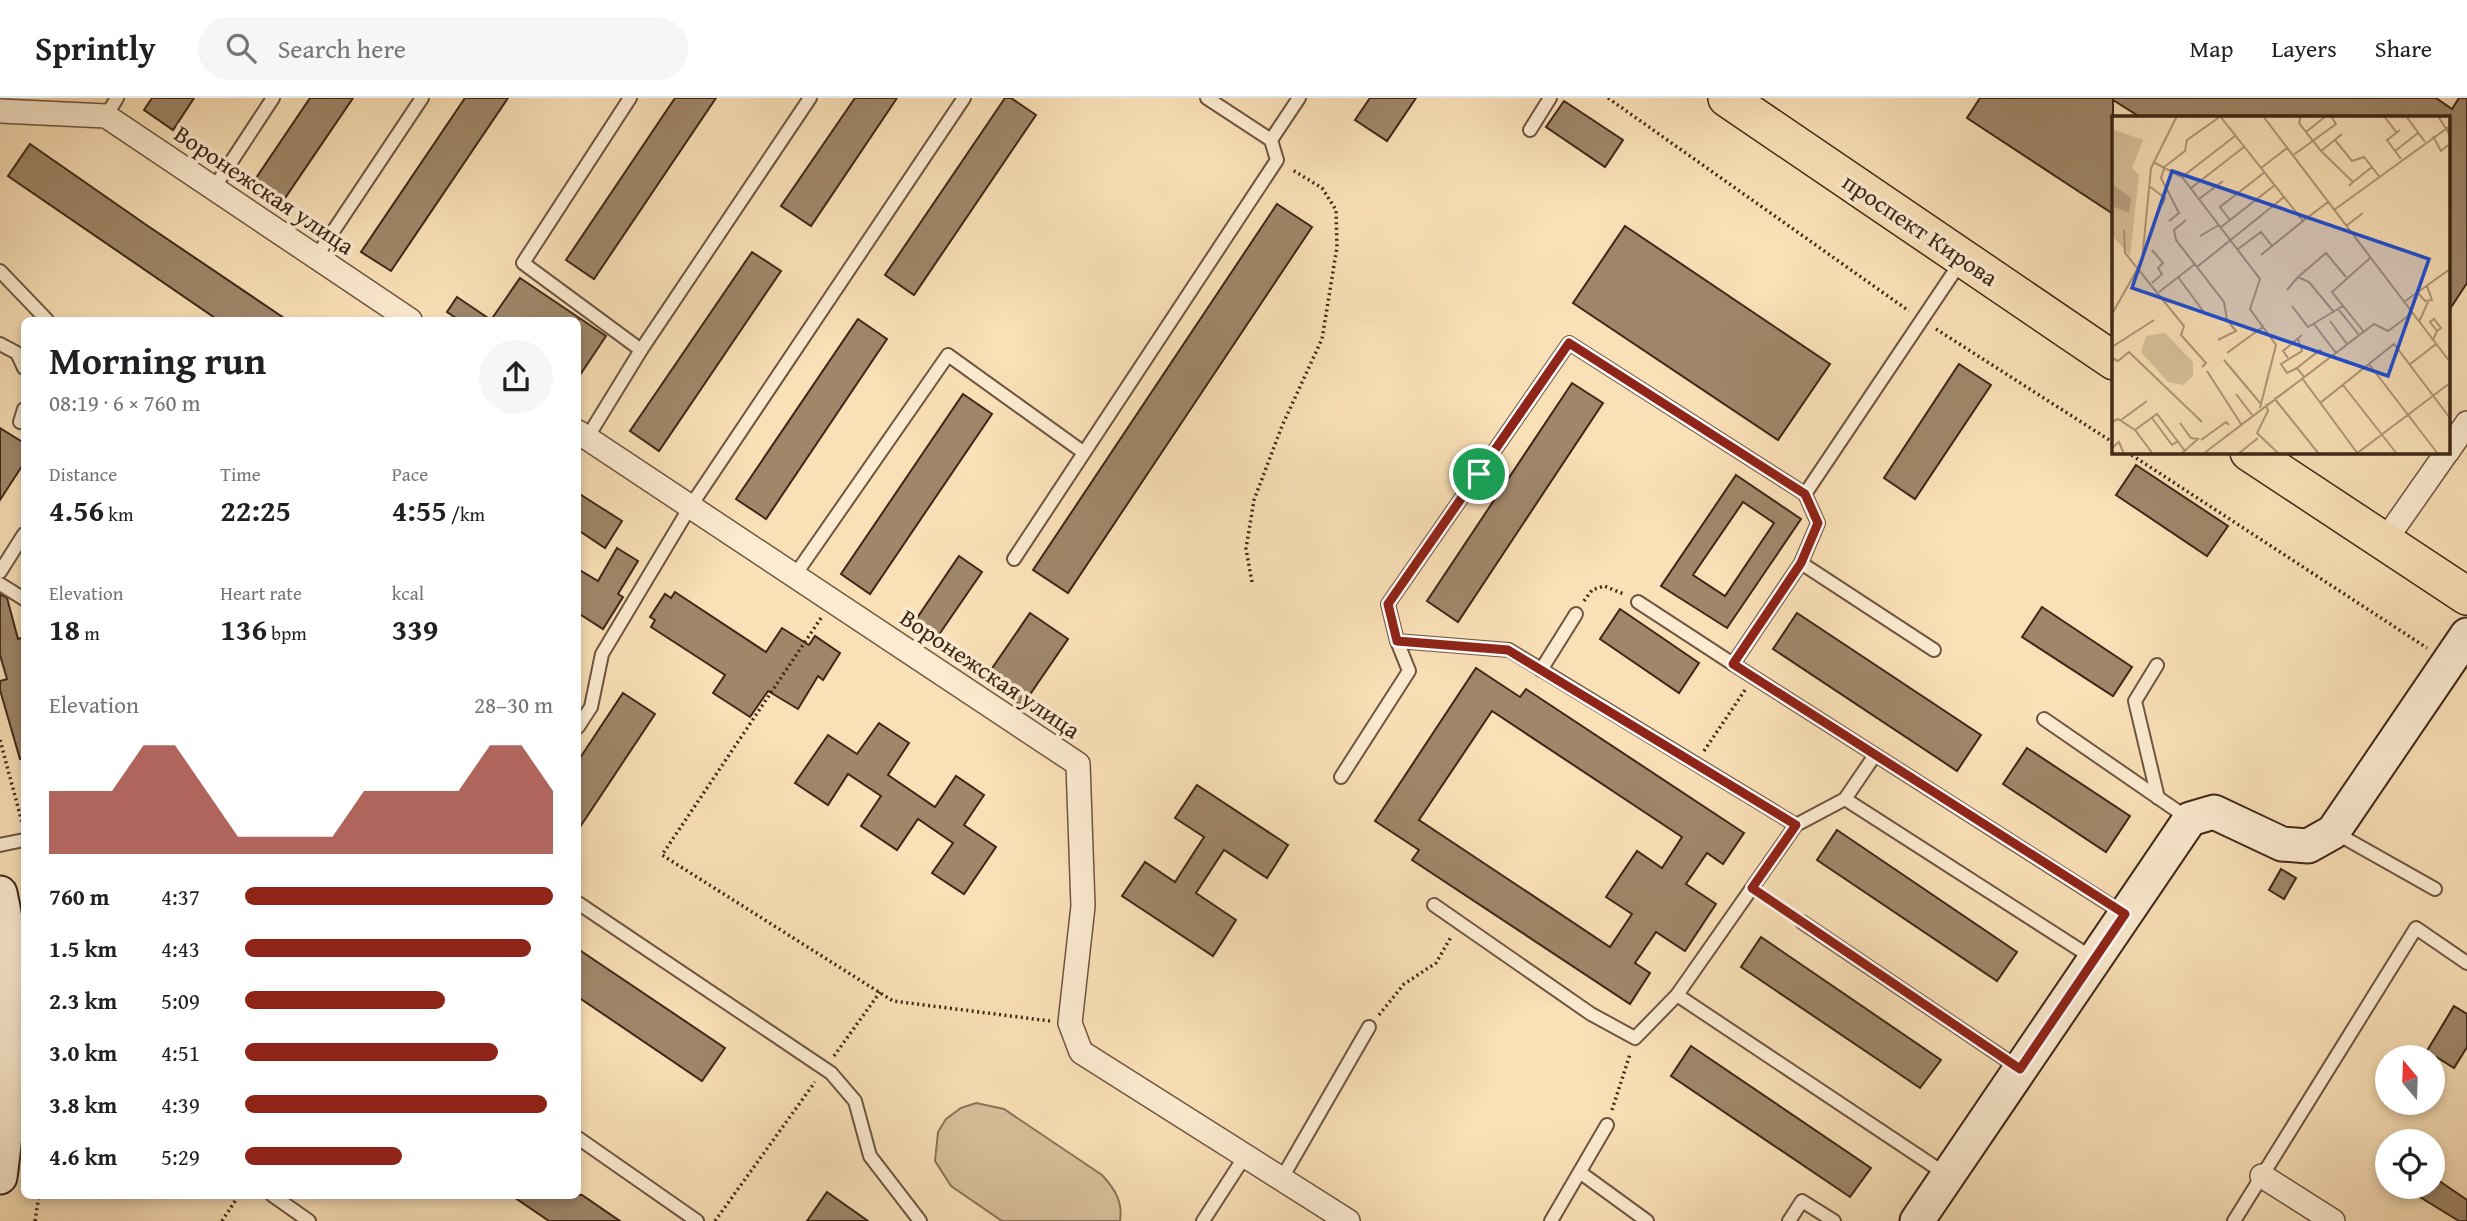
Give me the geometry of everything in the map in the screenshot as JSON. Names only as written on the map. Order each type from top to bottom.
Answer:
[{"type":"main road","name":"проспект Кирова","points":[[1727,98],[2112,360]]},
{"type":"main road","points":[[2250,453],[2467,596]]},
{"type":"street","name":"Воронежская улица","points":[[0,111],[111,107],[214,188],[406,317]]},
{"type":"street","points":[[2450,448],[2467,423]]},
{"type":"street","name":"Воронежская улица","points":[[582,435],[1078,764],[1083,906],[1070,1023]]},
{"type":"street","points":[[2384,542],[2447,453]]},
{"type":"street","points":[[1917,1221],[2190,820],[2214,812],[2282,844],[2308,846],[2333,832],[2467,635]]},
{"type":"street","points":[[0,893],[11,964],[11,1037],[0,1177]]},
{"type":"street","points":[[1070,1023],[1081,1052],[1348,1221]]},
{"type":"street","points":[[2262,1176],[2333,1221]]},
{"type":"lane","points":[[214,188],[273,98]]},
{"type":"lane","points":[[316,257],[422,98]]},
{"type":"lane","points":[[630,98],[523,262],[641,350]]},
{"type":"lane","points":[[582,435],[810,98]]},
{"type":"lane","points":[[581,722],[591,707],[602,654],[690,507],[964,98]]},
{"type":"lane","points":[[1014,559],[1277,160],[1271,140],[1207,98]]},
{"type":"lane","points":[[1271,140],[1299,98]]},
{"type":"lane","points":[[1530,130],[1550,98]]},
{"type":"lane","points":[[1805,494],[1962,259]]},
{"type":"lane","points":[[0,271],[44,317]]},
{"type":"lane","points":[[1341,777],[1409,671],[1397,641],[1388,604],[1569,343],[1805,494],[1818,523],[1801,563],[1733,664]]},
{"type":"lane","points":[[0,344],[17,353],[21,362]]},
{"type":"lane","points":[[794,575],[948,355],[1083,452]]},
{"type":"lane","points":[[0,572],[21,539]]},
{"type":"lane","points":[[1801,563],[1934,650]]},
{"type":"lane","points":[[0,584],[21,598]]},
{"type":"lane","points":[[1638,602],[2125,914]]},
{"type":"lane","points":[[1541,670],[1576,614]]},
{"type":"lane","points":[[1397,641],[1508,650],[1796,825]]},
{"type":"lane","points":[[2157,666],[2135,701],[2158,798]]},
{"type":"lane","points":[[2044,719],[2190,820]]},
{"type":"lane","points":[[1434,905],[1591,1014],[1635,1038],[1676,995],[1796,825],[1846,799],[1875,755]]},
{"type":"lane","points":[[1846,799],[2094,959]]},
{"type":"lane","points":[[2333,832],[2435,889]]},
{"type":"lane","points":[[0,845],[21,841]]},
{"type":"lane","points":[[581,905],[825,1069],[855,1101],[870,1156],[920,1221]]},
{"type":"lane","points":[[1802,922],[2020,1069]]},
{"type":"lane","points":[[2234,1221],[2416,928],[2467,963]]},
{"type":"lane","points":[[1676,995],[1947,1175]]},
{"type":"lane","points":[[1282,1178],[1369,1027]]},
{"type":"lane","points":[[1550,1221],[1581,1173],[1607,1125]]},
{"type":"lane","points":[[581,1141],[697,1221]]},
{"type":"lane","points":[[1203,1221],[1245,1156]]},
{"type":"lane","points":[[1581,1173],[1647,1221]]},
{"type":"lane","points":[[278,1199],[309,1221]]},
{"type":"lane","points":[[1789,1221],[1802,1201],[1834,1221]]},
{"type":"path","points":[[1608,98],[1922,320],[2112,442]]},
{"type":"path","points":[[1252,582],[1245,550],[1254,500],[1282,426],[1322,339],[1337,247],[1336,210],[1322,188],[1277,160]]},
{"type":"path","points":[[2129,453],[2449,662]]},
{"type":"path","points":[[1576,614],[1592,590],[1604,586],[1615,588],[1638,602]]},
{"type":"path","points":[[833,601],[662,855],[892,1000],[1070,1023]]},
{"type":"path","points":[[1695,765],[1754,677]]},
{"type":"path","points":[[0,740],[21,820]]},
{"type":"path","points":[[1752,888],[1802,922]]},
{"type":"path","points":[[1369,1027],[1404,984],[1436,963],[1460,923]]},
{"type":"path","points":[[715,1221],[880,992]]},
{"type":"path","points":[[1607,1125],[1635,1038]]},
{"type":"path","points":[[35,1221],[38,1199]]},
{"type":"path","points":[[222,1221],[236,1199]]},
{"type":"shaded area","points":[[976,1103],[1004,1109],[1102,1175],[1117,1196],[1120,1221],[1002,1221],[951,1186],[935,1161],[938,1132],[946,1119],[961,1108]]},
{"type":"building","points":[[152,98],[194,98],[173,130],[144,110]]},
{"type":"building","points":[[310,98],[353,98],[283,201],[254,181]]},
{"type":"building","points":[[465,98],[508,98],[391,271],[361,252]]},
{"type":"building","points":[[675,98],[716,98],[594,279],[566,260]]},
{"type":"building","points":[[855,98],[897,98],[811,226],[781,206]]},
{"type":"building","points":[[1005,98],[1011,98],[1036,115],[914,295],[885,275]]},
{"type":"building","points":[[1370,98],[1416,98],[1387,141],[1355,120]]},
{"type":"building","points":[[1980,98],[2436,98],[2452,109],[2459,98],[2467,98],[2467,283],[2450,309],[2450,116],[2138,116],[2113,100],[2112,213],[1967,118]]},
{"type":"building","points":[[1564,101],[1623,140],[1605,167],[1546,127]]},
{"type":"building","points":[[30,144],[283,317],[214,317],[8,176]]},
{"type":"building","points":[[1277,204],[1312,227],[1068,593],[1033,570]]},
{"type":"building","points":[[1625,226],[1830,364],[1778,440],[1573,303]]},
{"type":"building","points":[[752,252],[781,271],[659,451],[630,431]]},
{"type":"building","points":[[520,278],[578,317],[493,317]]},
{"type":"building","points":[[457,297],[487,317],[454,317],[447,312]]},
{"type":"building","points":[[581,319],[606,336],[581,374]]},
{"type":"building","points":[[858,319],[887,339],[766,519],[736,499]]},
{"type":"building","points":[[1959,364],[1991,385],[1915,499],[1884,478]]},
{"type":"building","points":[[1572,383],[1603,403],[1458,622],[1427,601]]},
{"type":"building","points":[[963,394],[992,414],[870,594],[841,574]]},
{"type":"building","points":[[0,428],[21,441],[21,468],[0,500]]},
{"type":"building","points":[[2136,465],[2228,526],[2207,556],[2116,495]]},
{"type":"building","points":[[1736,475],[1801,519],[1727,628],[1661,586]],"holes":[[[1743,502],[1774,523],[1725,596],[1693,575]]]},
{"type":"building","points":[[581,495],[622,521],[605,548],[581,532]]},
{"type":"building","points":[[617,548],[638,561],[618,594],[623,597],[603,629],[581,615],[581,571],[598,581]]},
{"type":"building","points":[[959,556],[982,572],[936,639],[913,624]]},
{"type":"building","points":[[675,592],[766,652],[782,628],[809,645],[815,636],[840,653],[823,680],[818,676],[798,709],[768,691],[750,717],[713,693],[725,675],[651,627],[655,620],[650,617],[665,594],[671,598]]},
{"type":"building","points":[[0,594],[7,598],[18,639],[21,638],[20,759],[0,690],[0,681],[7,679],[0,655]]},
{"type":"building","points":[[2042,607],[2132,667],[2113,696],[2022,637]]},
{"type":"building","points":[[1620,609],[1699,663],[1679,693],[1600,639]]},
{"type":"building","points":[[1030,613],[1068,639],[1022,706],[984,680]]},
{"type":"building","points":[[1797,613],[1981,735],[1957,771],[1773,649]]},
{"type":"building","points":[[1476,668],[1520,697],[1526,689],[1744,833],[1723,864],[1707,853],[1686,884],[1716,904],[1685,951],[1656,932],[1635,963],[1650,973],[1630,1004],[1412,860],[1419,850],[1375,821]],"holes":[[[1492,711],[1682,837],[1662,868],[1637,851],[1606,897],[1632,914],[1610,947],[1419,820]]]},
{"type":"building","points":[[623,693],[655,714],[581,825],[581,756]]},
{"type":"building","points":[[879,723],[909,743],[888,775],[935,807],[956,776],[984,795],[964,825],[996,847],[964,894],[932,873],[953,843],[918,819],[897,850],[861,826],[881,796],[848,774],[828,805],[795,783],[828,735],[857,754]]},
{"type":"building","points":[[2027,748],[2130,816],[2106,852],[2003,784]]},
{"type":"building","points":[[1197,785],[1288,845],[1267,878],[1224,850],[1196,893],[1236,920],[1213,956],[1122,896],[1145,862],[1175,882],[1204,837],[1175,818]]},
{"type":"building","points":[[1837,830],[2017,952],[1997,981],[1817,860]]},
{"type":"building","points":[[2281,869],[2296,878],[2284,899],[2269,890]]},
{"type":"building","points":[[1761,937],[1941,1060],[1920,1088],[1741,967]]},
{"type":"building","points":[[581,951],[725,1048],[702,1081],[581,999]]},
{"type":"building","points":[[2454,1006],[2467,1014],[2467,1047],[2454,1068],[2445,1062],[2445,1045],[2431,1045]]},
{"type":"building","points":[[1691,1046],[1871,1168],[1850,1197],[1671,1076]]},
{"type":"building","points":[[2445,1185],[2467,1200],[2467,1221],[2459,1221],[2423,1199],[2445,1199]]},
{"type":"building","points":[[827,1192],[868,1221],[807,1221]]},
{"type":"building","points":[[582,1195],[620,1221],[549,1221],[517,1199],[581,1199]]},
{"type":"route","points":[[1569,343],[1805,494],[1818,523],[1801,563],[1733,664],[2125,914],[2020,1069],[1752,888],[1796,825],[1508,650],[1397,641],[1388,604],[1479,474],[1569,343]]}]
